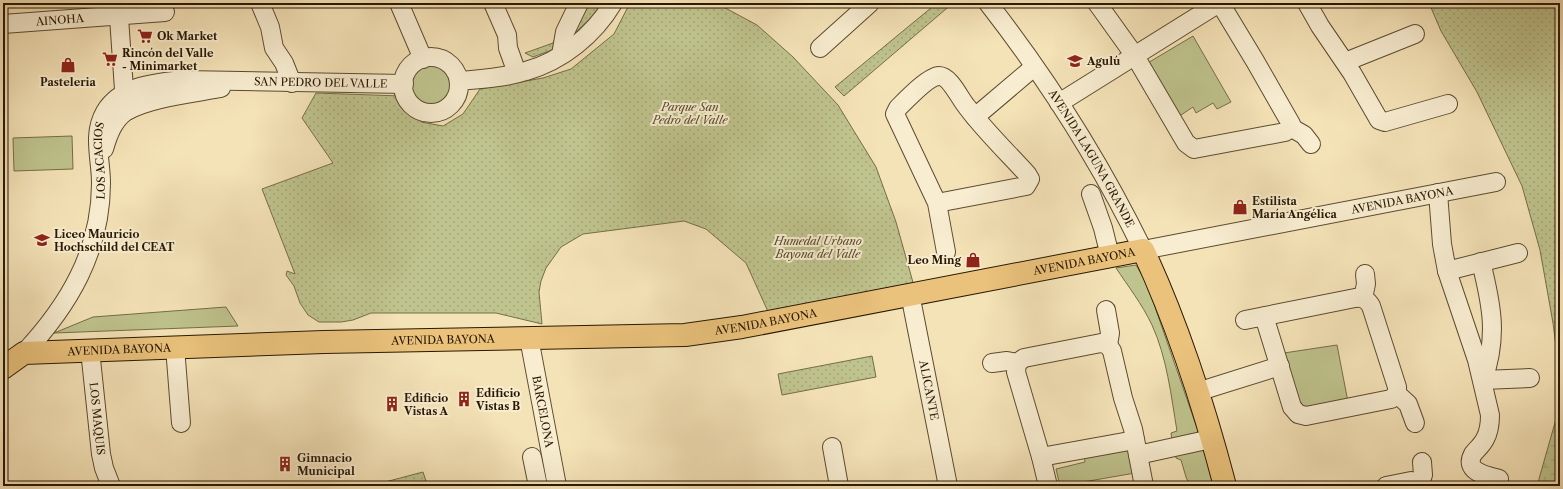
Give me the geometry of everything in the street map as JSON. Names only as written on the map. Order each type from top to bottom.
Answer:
[{"type":"main road","name":"AVENIDA BAYONA","points":[[24,353],[324,342],[701,333],[742,327],[1143,250]]},
{"type":"main road","name":"AVENIDA LAGUNA GRANDE","points":[[1143,250],[1171,316],[1197,392],[1225,486]]},
{"type":"main road","name":"LOS ACACIOS","points":[[3,368],[24,353]]},
{"type":"street","points":[[260,3],[270,27],[281,40],[284,50],[284,63],[292,82]]},
{"type":"street","points":[[400,3],[422,59]]},
{"type":"street","points":[[493,3],[507,35],[515,46],[521,73]]},
{"type":"street","points":[[561,55],[565,32],[579,3]]},
{"type":"street","points":[[459,81],[521,73],[551,62],[587,36],[607,13],[613,3]]},
{"type":"street","points":[[820,48],[870,3]]},
{"type":"street","name":"AVENIDA LAGUNA GRANDE","points":[[988,3],[1059,103],[1108,181],[1143,250]]},
{"type":"street","points":[[1097,3],[1135,56],[1186,143],[1191,148],[1285,132],[1290,127]]},
{"type":"street","points":[[1059,103],[1220,3],[1289,120],[1290,127]]},
{"type":"street","points":[[1307,3],[1320,26],[1357,80],[1381,121],[1386,122],[1448,104]]},
{"type":"street","points":[[118,9],[126,112]]},
{"type":"street","name":"AINOHA","points":[[3,24],[118,9],[165,12]]},
{"type":"street","points":[[1345,62],[1415,34]]},
{"type":"street","points":[[436,58],[442,60],[453,68],[459,81],[459,88],[454,101],[443,110],[431,113],[422,112],[410,104],[406,97],[404,84],[408,71],[422,59],[436,58]]},
{"type":"street","points":[[975,117],[1034,67]]},
{"type":"street","points":[[937,203],[1026,186],[1030,179],[975,117],[948,80],[941,76],[937,76],[929,80],[896,110],[896,116],[937,203],[946,252]]},
{"type":"street","name":"SAN PEDRO DEL VALLE","points":[[124,94],[148,84],[173,89],[224,87],[237,82],[404,84]]},
{"type":"street","name":"SAN PEDRO DEL VALLE","points":[[101,165],[109,131],[117,120],[126,112],[173,89]]},
{"type":"street","name":"LOS ACACIOS","points":[[24,353],[53,320],[72,291],[85,265],[91,248],[99,211],[101,165],[98,146],[100,124],[110,105],[124,94]]},
{"type":"street","points":[[1290,127],[1304,135],[1311,144]]},
{"type":"street","name":"AVENIDA BAYONA","points":[[1143,250],[1496,182]]},
{"type":"street","points":[[1438,193],[1442,244],[1447,271],[1471,339],[1483,380],[1490,415],[1489,429],[1485,440],[1472,456],[1471,464],[1480,474],[1500,479]]},
{"type":"street","name":"AVENIDA LAGUNA GRANDE","points":[[1091,194],[1103,228],[1110,256]]},
{"type":"street","points":[[1447,271],[1518,253]]},
{"type":"street","points":[[1481,262],[1490,300],[1493,329],[1491,353],[1483,380]]},
{"type":"street","points":[[1363,298],[1366,291],[1364,274]]},
{"type":"street","name":"ALICANTE","points":[[910,294],[948,486]]},
{"type":"street","points":[[1245,320],[1355,298],[1363,298],[1369,302],[1371,306],[1397,387],[1397,394],[1408,404],[1416,423]]},
{"type":"street","points":[[1106,310],[1110,333],[1108,344],[1112,351],[1136,447],[1144,486]]},
{"type":"street","points":[[1264,316],[1293,410],[1298,414],[1302,416],[1390,399],[1397,394]]},
{"type":"street","name":"BARCELONA","points":[[529,338],[557,486]]},
{"type":"street","points":[[992,363],[1008,361],[1017,363],[1024,358],[1093,344],[1108,344]]},
{"type":"street","points":[[175,347],[181,423]]},
{"type":"street","name":"LOS MAQUIS","points":[[90,350],[101,454],[104,468],[111,486]]},
{"type":"street","points":[[1017,363],[1016,372],[1042,456],[1048,486]]},
{"type":"street","points":[[1197,392],[1280,366]]},
{"type":"street","points":[[1483,380],[1530,378]]},
{"type":"street","points":[[1042,456],[1211,439]]},
{"type":"street","points":[[832,447],[839,486]]},
{"type":"street","points":[[532,457],[538,486]]},
{"type":"street","points":[[1386,486],[1411,482],[1419,486],[1423,475],[1422,462]]},
{"type":"green space","points":[[573,3],[602,3],[599,10],[565,45],[533,57],[525,53],[553,43]]},
{"type":"green space","name":"Parque San Pedro del Valle","points":[[630,3],[716,3],[757,25],[793,57],[838,105],[876,167],[896,222],[914,286],[770,316],[746,263],[706,229],[684,221],[583,234],[561,247],[546,268],[541,281],[539,292],[542,324],[496,313],[371,313],[353,320],[341,322],[319,322],[308,315],[300,303],[294,286],[286,275],[287,271],[295,274],[262,189],[333,163],[302,118],[316,93],[401,96],[421,122],[443,126],[463,114],[480,89],[543,78],[571,69],[614,34]]},
{"type":"green space","points":[[937,3],[953,3],[844,96],[835,87]]},
{"type":"green space","points":[[1429,3],[1560,3],[1560,378],[1553,323],[1540,250],[1522,186],[1477,92],[1441,31]]},
{"type":"green space","points":[[1193,36],[1231,102],[1217,109],[1213,103],[1196,113],[1193,107],[1178,117],[1146,64]]},
{"type":"green space","points":[[428,63],[436,63],[448,69],[454,81],[454,89],[448,101],[436,107],[428,107],[416,101],[410,89],[410,81],[416,69]]},
{"type":"green space","points":[[72,136],[73,169],[14,171],[13,138]]},
{"type":"green space","points":[[1136,265],[1147,284],[1198,431],[1195,437],[1172,440],[1171,433],[1177,431],[1168,377],[1161,350],[1148,317],[1116,268]]},
{"type":"green space","points":[[226,307],[238,326],[54,333],[93,317]]},
{"type":"green space","points":[[1337,345],[1348,402],[1301,410],[1284,353]]},
{"type":"green space","points":[[872,356],[876,377],[782,395],[778,374]]},
{"type":"green space","points":[[1560,405],[1560,486],[1537,486]]},
{"type":"green space","points":[[1206,446],[1216,486],[1190,486],[1181,460],[1176,458],[1175,452]]},
{"type":"green space","points":[[1127,449],[1130,452],[1135,473],[1060,486],[1056,469],[1085,462],[1084,454]]},
{"type":"green space","points":[[423,472],[426,481],[415,484],[416,486],[386,486],[385,482]]},
{"type":"place","name":"Ok Market","points":[[145,36]]},
{"type":"place","name":"Rincón del Valle - Minimarket","points":[[110,59]]},
{"type":"place","name":"Agulú","points":[[1075,61]]},
{"type":"place","name":"Pasteleria","points":[[68,65]]},
{"type":"place","name":"Estilista María Angélica","points":[[1240,207]]},
{"type":"place","name":"Liceo Mauricio Hochschild del CEAT","points":[[42,240]]},
{"type":"place","name":"Leo Ming","points":[[973,260]]},
{"type":"place","name":"Edificio Vistas B","points":[[464,399]]},
{"type":"place","name":"Edificio Vistas A","points":[[392,404]]},
{"type":"place","name":"Gimnacio Municipal","points":[[285,464]]},
{"type":"park label","name":"Humedal Urbano Bayona del Valle","points":[[818,247]]}]
